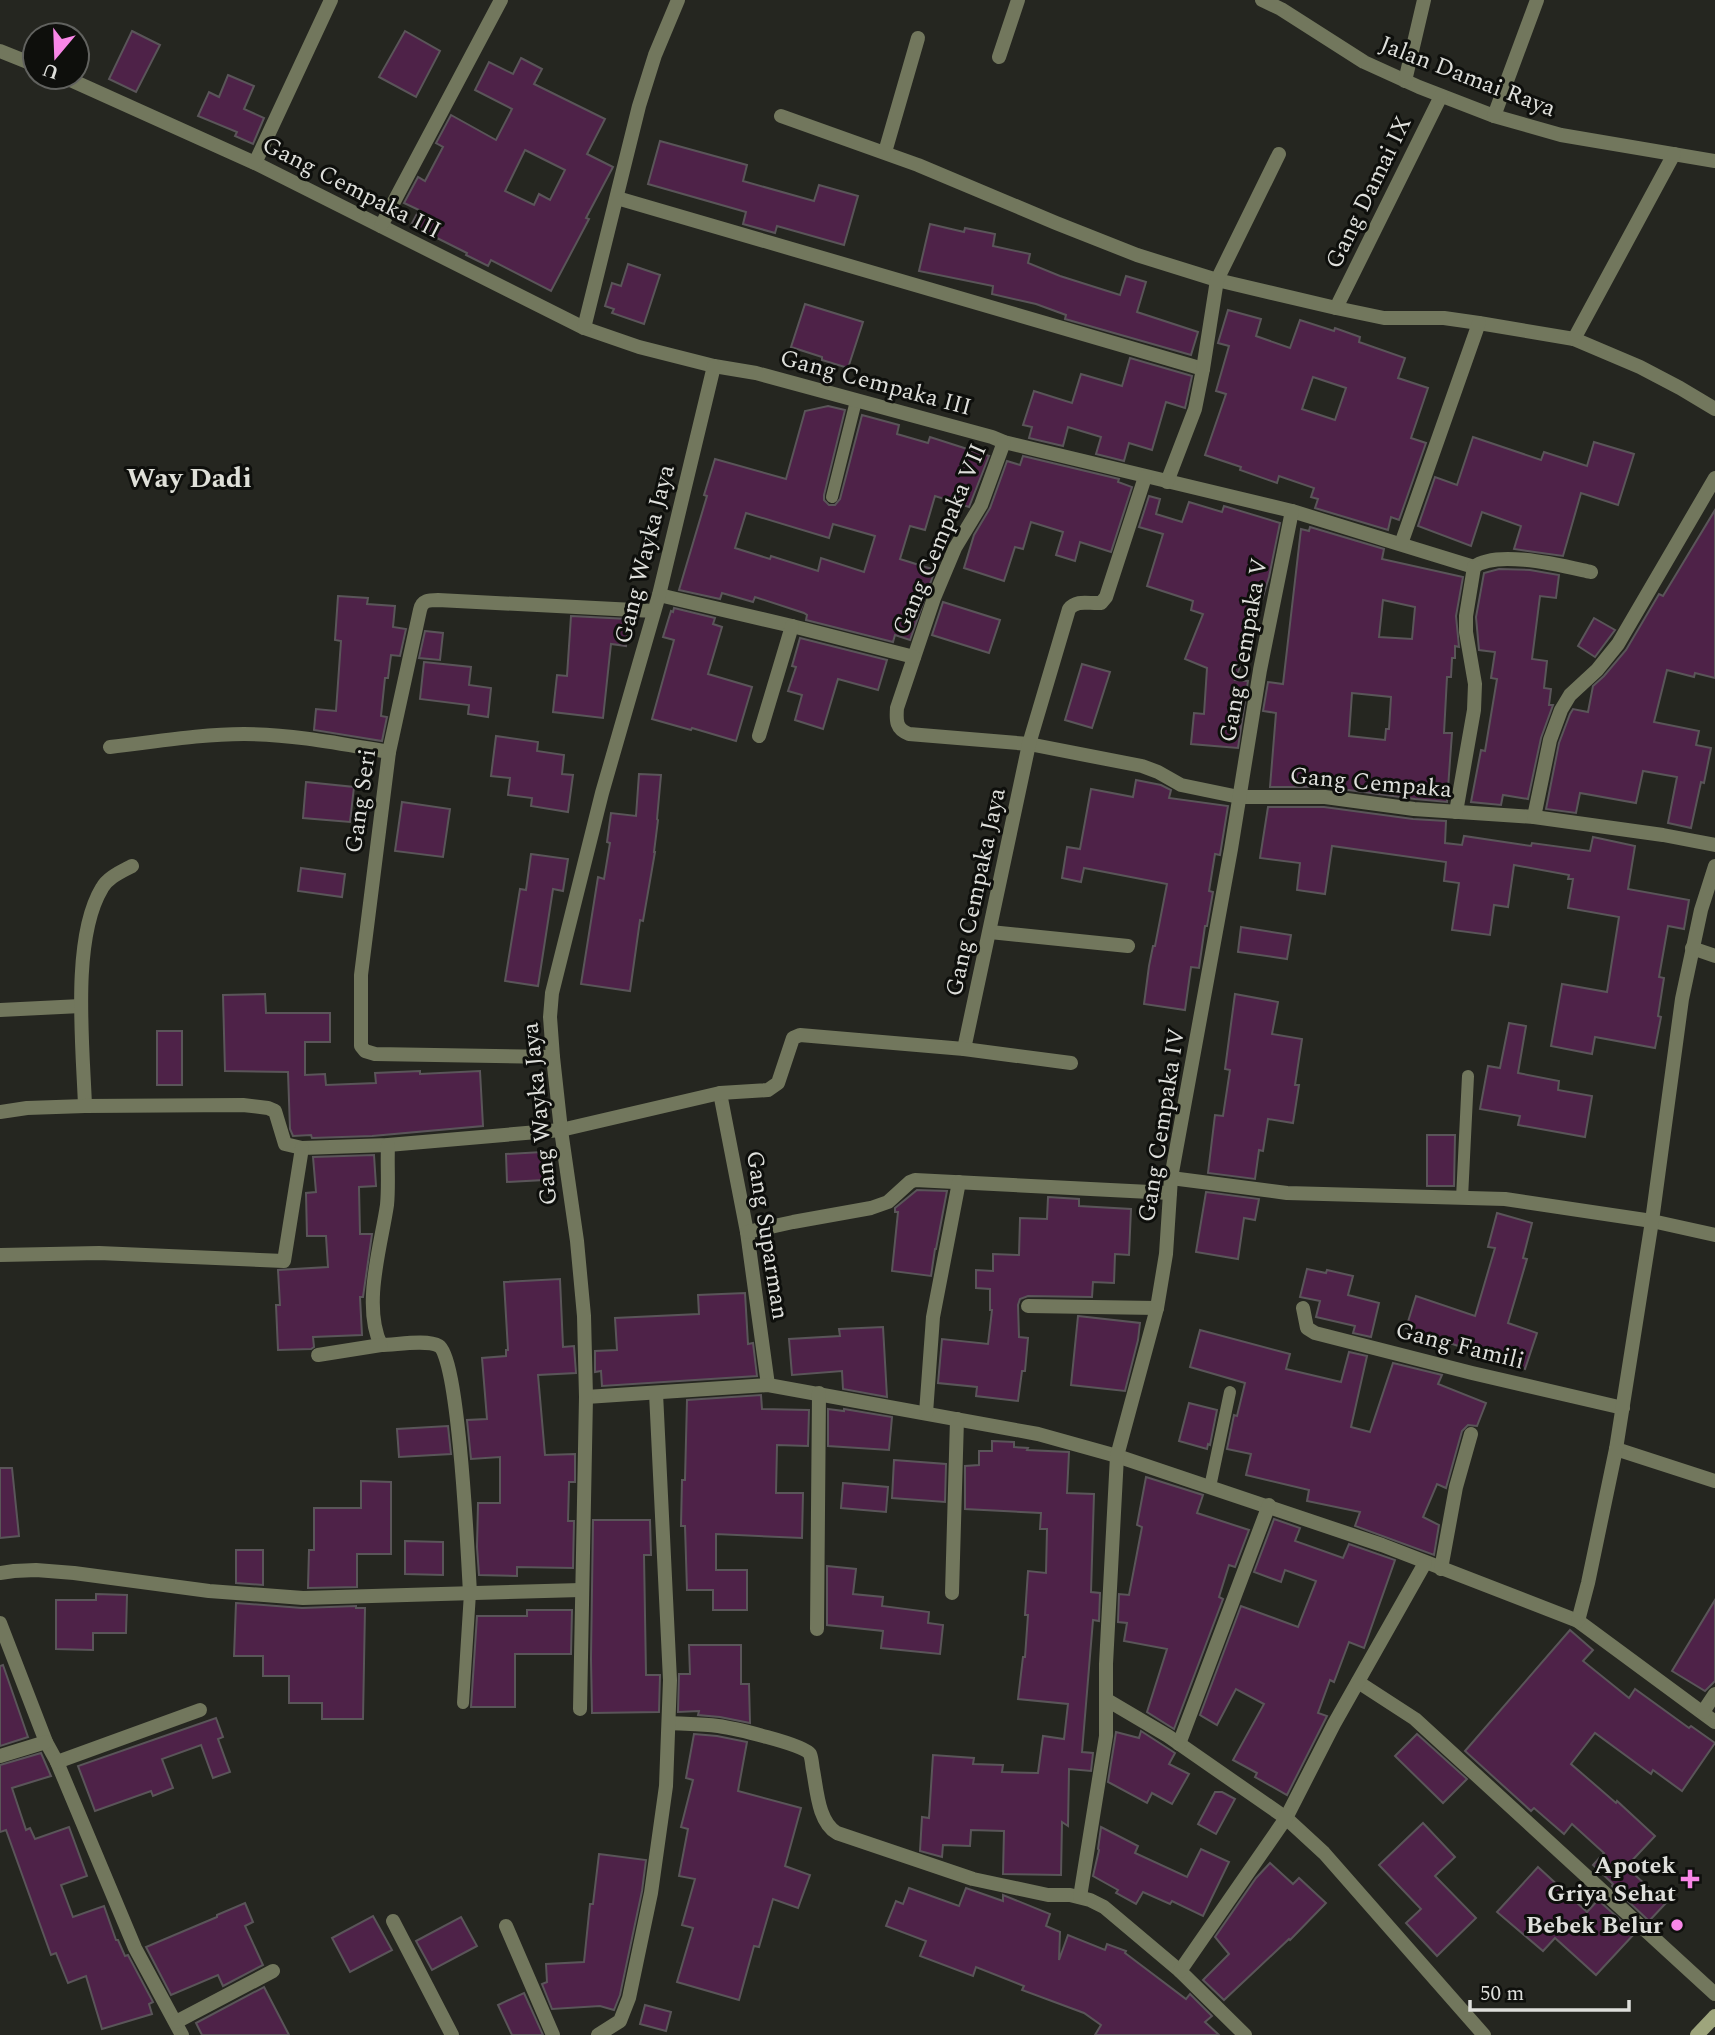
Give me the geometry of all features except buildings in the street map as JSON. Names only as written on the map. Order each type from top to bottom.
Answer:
[{"type":"main road","points":[[1697,2035],[1715,2016]]},
{"type":"street","points":[[255,163],[331,0]]},
{"type":"street","points":[[381,226],[501,0]]},
{"type":"street","points":[[584,328],[639,106],[655,55],[678,0]]},
{"type":"street","points":[[999,57],[1018,0]]},
{"type":"street","name":"Jalan Damai Raya","points":[[1262,0],[1282,5],[1364,62],[1494,116],[1561,135],[1715,161]]},
{"type":"street","points":[[1405,81],[1424,0]]},
{"type":"street","points":[[1494,116],[1536,0]]},
{"type":"street","points":[[885,152],[918,38]]},
{"type":"street","points":[[0,51],[21,59]]},
{"type":"street","name":"Gang Cempaka III","points":[[91,89],[255,163],[584,328],[639,347],[713,366],[756,373],[1004,442],[1292,511],[1474,567]]},
{"type":"street","name":"Gang Damai IX","points":[[1336,309],[1441,96]]},
{"type":"street","points":[[781,116],[885,152],[1137,255],[1217,280],[1336,309],[1384,318],[1444,318],[1574,339],[1640,367],[1715,409]]},
{"type":"street","points":[[1167,482],[1195,409],[1217,280],[1279,154]]},
{"type":"street","points":[[1574,339],[1674,154]]},
{"type":"street","points":[[617,198],[1203,369]]},
{"type":"street","points":[[1401,544],[1479,323]]},
{"type":"street","name":"Gang Wayka Jaya","points":[[580,1709],[586,1397],[584,1316],[553,1057],[550,1017],[552,993],[602,793],[659,595],[713,366]]},
{"type":"street","name":"Gang Cempaka VII","points":[[1004,442],[981,505],[948,564],[934,598],[897,708],[897,725],[901,731],[909,734],[1029,744]]},
{"type":"street","name":"Gang Cempaka Jaya","points":[[964,1049],[1029,744],[1069,609],[1080,602],[1101,603],[1106,597],[1145,477]]},
{"type":"street","points":[[1534,817],[1550,740],[1561,710],[1570,695],[1606,660],[1623,637],[1715,478]]},
{"type":"street","name":"Gang Cempaka V","points":[[1239,797],[1260,670],[1292,511]]},
{"type":"street","points":[[1457,812],[1474,710],[1475,684],[1466,616],[1474,567],[1486,559],[1503,559],[1557,564],[1591,572]]},
{"type":"street","points":[[659,595],[914,657]]},
{"type":"street","name":"Gang Seri","points":[[553,1057],[375,1054],[365,1051],[361,1046],[361,975],[389,752],[420,610],[426,601],[438,600],[654,611]]},
{"type":"street","points":[[759,736],[792,626]]},
{"type":"street","points":[[110,747],[201,736],[247,734],[300,738],[389,752]]},
{"type":"street","name":"Gang Cempaka","points":[[1029,744],[1142,766],[1181,785],[1239,797],[1325,797],[1457,812],[1534,817],[1715,845]]},
{"type":"street","name":"Gang Cempaka IV","points":[[1080,1897],[1105,1736],[1117,1456],[1157,1308],[1166,1254],[1170,1186],[1239,797]]},
{"type":"street","points":[[85,1106],[81,1006],[85,945],[94,907],[102,888],[108,880],[132,866]]},
{"type":"street","points":[[1578,1620],[1600,1530],[1623,1408],[1682,999],[1692,948],[1715,866]]},
{"type":"street","points":[[990,932],[1128,946]]},
{"type":"street","points":[[1692,948],[1715,956]]},
{"type":"street","points":[[0,1010],[81,1006]]},
{"type":"street","points":[[0,1112],[85,1106],[243,1105],[268,1108],[276,1113],[285,1144],[302,1148],[387,1145],[561,1130],[720,1093],[768,1090],[778,1083],[793,1038],[797,1035],[964,1049],[1071,1063]]},
{"type":"street","name":"Gang Suparman","points":[[720,1093],[747,1232],[768,1385]]},
{"type":"street","points":[[381,1345],[376,1335],[373,1295],[387,1201],[387,1145]]},
{"type":"street","points":[[0,1255],[99,1253],[284,1261],[302,1148]]},
{"type":"street","points":[[747,1232],[871,1208],[888,1202],[915,1180],[1170,1186],[1517,1201],[1652,1220],[1715,1235]]},
{"type":"street","points":[[926,1413],[933,1317],[959,1182]]},
{"type":"street","points":[[1028,1306],[1157,1308]]},
{"type":"street","name":"Gang Famili","points":[[1303,1308],[1307,1328],[1315,1333],[1623,1408]]},
{"type":"street","points":[[318,1355],[381,1345],[429,1343],[438,1346],[445,1353],[450,1370],[462,1463],[470,1593]]},
{"type":"street","points":[[586,1397],[768,1385],[1038,1434],[1117,1456],[1269,1506],[1382,1545],[1578,1620],[1709,1717],[1715,1695]]},
{"type":"street","points":[[598,2035],[620,2021],[626,2007],[636,1970],[659,1843],[666,1786],[670,1666],[656,1393]]},
{"type":"street","points":[[817,1629],[819,1393]]},
{"type":"street","points":[[952,1593],[957,1419]]},
{"type":"street","points":[[1441,1569],[1456,1487],[1471,1434]]},
{"type":"street","points":[[1616,1449],[1715,1481]]},
{"type":"street","points":[[1180,1744],[1269,1506]]},
{"type":"street","points":[[1180,1971],[1286,1818],[1425,1563]]},
{"type":"street","points":[[0,1573],[14,1570],[74,1573],[209,1591],[303,1598],[581,1590]]},
{"type":"street","points":[[0,1623],[46,1742],[57,1762],[135,1948],[179,2028],[274,1971]]},
{"type":"street","points":[[1358,1682],[1415,1719],[1715,1994]]},
{"type":"street","points":[[1107,1700],[1180,1744],[1286,1818],[1324,1853],[1484,2035]]},
{"type":"street","points":[[57,1762],[200,1710]]},
{"type":"street","points":[[669,1723],[720,1726],[804,1749],[811,1757],[825,1820],[837,1833],[973,1879],[1048,1895],[1080,1897],[1104,1907],[1180,1971],[1245,2035]]},
{"type":"street","points":[[0,1756],[46,1742]]},
{"type":"street","points":[[393,1921],[452,2035]]},
{"type":"street","points":[[506,1926],[553,2035]]},
{"type":"lane","points":[[832,497],[856,401]]},
{"type":"lane","points":[[1462,1198],[1468,1076]]},
{"type":"lane","points":[[1210,1487],[1230,1392]]},
{"type":"lane","points":[[463,1703],[470,1593]]},
{"type":"place","name":"Apotek Griya Sehat","points":[[1690,1879]]},
{"type":"place","name":"Bebek Belur","points":[[1677,1925]]},
{"type":"district","name":"Way Dadi","points":[[189,477]]}]
